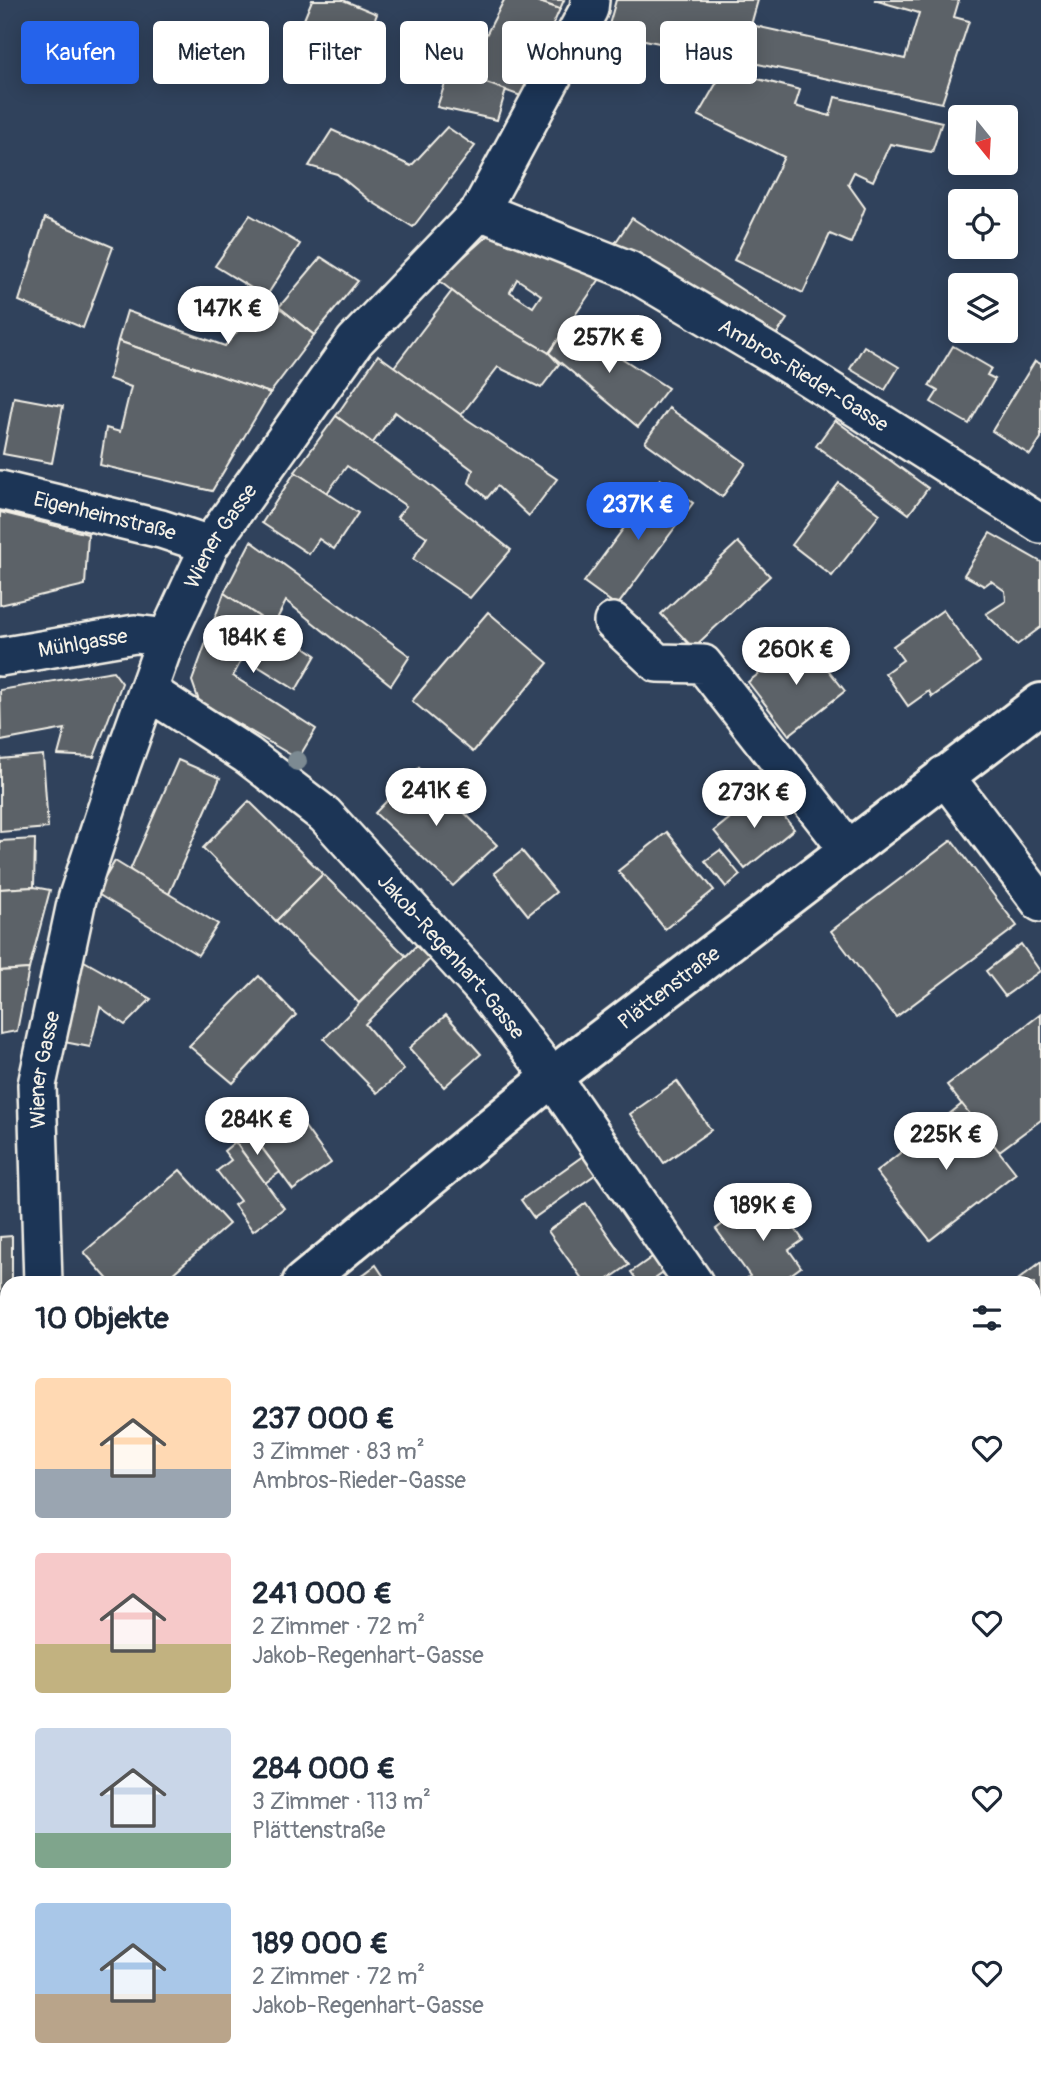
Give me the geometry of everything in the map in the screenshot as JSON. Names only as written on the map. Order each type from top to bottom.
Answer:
[{"type":"main road","name":"Plättenstraße","points":[[310,1276],[552,1077],[1041,703]]},
{"type":"street","name":"Wiener Gasse","points":[[48,1275],[37,1085],[77,899],[118,771],[165,642],[210,545],[355,341],[480,211],[589,9],[590,0]]},
{"type":"street","name":"Ambros-Rieder-Gasse","points":[[480,211],[629,270],[778,358],[1041,524]]},
{"type":"street","name":"Eigenheimstraße","points":[[0,490],[160,529],[210,545]]},
{"type":"street","points":[[613,622],[657,663],[703,664],[848,849]]},
{"type":"street","name":"Mühlgasse","points":[[0,657],[135,634],[152,636],[165,642]]},
{"type":"street","name":"Jakob-Regenhart-Gasse","points":[[148,691],[247,755],[325,815],[484,990],[552,1077],[689,1276]]},
{"type":"street","points":[[944,775],[1041,903]]},
{"type":"building","points":[[312,0],[343,0],[377,14],[374,21],[303,21]]},
{"type":"building","points":[[504,0],[534,0],[560,9],[555,21],[502,21],[502,84],[526,84],[521,96],[487,84],[488,31]]},
{"type":"building","points":[[534,0],[564,0],[560,9]]},
{"type":"building","points":[[616,0],[758,0],[752,21],[660,21],[660,43],[646,40],[646,21],[610,21]]},
{"type":"building","points":[[874,0],[959,0],[954,17],[969,21],[942,103],[757,64],[757,26],[905,59],[919,13]]},
{"type":"building","points":[[757,79],[800,90],[795,106],[830,116],[835,97],[942,122],[932,152],[890,144],[873,181],[854,172],[848,184],[865,208],[851,243],[830,234],[803,293],[734,260],[784,157],[698,115],[716,84],[757,84]]},
{"type":"building","points":[[445,84],[488,84],[506,90],[497,120],[437,107]]},
{"type":"building","points":[[447,127],[475,146],[413,227],[369,200],[337,174],[309,166],[332,130],[411,166]]},
{"type":"building","points":[[250,215],[300,244],[266,297],[215,266]]},
{"type":"building","points":[[45,218],[113,247],[83,328],[19,301]]},
{"type":"building","points":[[632,218],[787,319],[767,348],[613,246]]},
{"type":"building","points":[[498,226],[604,273],[549,353],[475,309],[438,280]],"holes":[[[517,279],[541,295],[533,307],[510,292]]]},
{"type":"building","points":[[321,257],[358,281],[314,335],[279,307]]},
{"type":"building","points":[[452,291],[475,309],[549,353],[559,364],[541,388],[498,367],[461,415],[394,367]]},
{"type":"building","points":[[266,297],[314,335],[270,393],[118,341],[127,311],[225,346]]},
{"type":"building","points":[[569,324],[668,388],[638,427],[549,353]]},
{"type":"building","points":[[118,341],[270,393],[212,491],[100,465],[106,428],[120,432],[131,387],[109,379]]},
{"type":"building","points":[[864,346],[899,367],[885,390],[850,369]]},
{"type":"building","points":[[953,346],[991,368],[987,375],[995,379],[969,424],[931,402],[938,391],[929,386]]},
{"type":"building","points":[[378,355],[468,420],[557,479],[529,516],[497,486],[487,498],[469,483],[473,470],[395,412],[372,444],[336,416]]},
{"type":"building","points":[[1035,361],[1041,364],[1041,438],[1030,455],[992,431]]},
{"type":"building","points":[[14,397],[63,406],[52,463],[3,454]]},
{"type":"building","points":[[669,408],[746,463],[722,497],[645,442]]},
{"type":"building","points":[[336,416],[426,482],[511,550],[470,598],[413,559],[427,537],[397,517],[406,506],[347,466],[327,493],[295,472]]},
{"type":"building","points":[[835,420],[928,488],[909,514],[816,446]]},
{"type":"building","points":[[295,472],[358,513],[334,549],[319,539],[309,554],[262,523]]},
{"type":"building","points":[[660,479],[693,503],[617,606],[584,582]]},
{"type":"building","points":[[839,483],[880,514],[832,576],[792,545]]},
{"type":"building","points":[[0,512],[88,534],[85,585],[0,605]]},
{"type":"building","points":[[990,533],[1041,562],[1041,627],[1017,645],[986,614],[1006,601],[1005,591],[991,581],[984,586],[964,575]]},
{"type":"building","points":[[251,541],[410,656],[391,685],[286,601],[273,627],[224,593]]},
{"type":"building","points":[[738,542],[770,576],[693,648],[661,614]]},
{"type":"building","points":[[224,593],[316,655],[296,690],[243,657],[233,676],[316,729],[298,759],[199,701],[192,681]]},
{"type":"building","points":[[943,610],[980,662],[932,697],[929,691],[908,706],[885,673],[903,660],[893,646]]},
{"type":"building","points":[[488,612],[548,663],[473,752],[412,701]]},
{"type":"building","points":[[804,639],[845,691],[789,735],[748,682]]},
{"type":"building","points":[[113,671],[122,683],[94,757],[58,755],[65,729],[1,741],[0,690]]},
{"type":"building","points":[[43,755],[48,828],[0,832],[0,759]]},
{"type":"building","points":[[178,760],[220,778],[169,894],[130,870]]},
{"type":"building","points":[[419,768],[497,845],[453,886],[375,813]]},
{"type":"building","points":[[764,791],[794,829],[745,869],[714,831]]},
{"type":"building","points":[[249,801],[323,874],[276,921],[203,848]]},
{"type":"building","points":[[667,832],[714,890],[665,929],[618,871]]},
{"type":"building","points":[[35,839],[34,887],[0,889],[0,841]]},
{"type":"building","points":[[952,840],[1017,926],[896,1017],[831,931]]},
{"type":"building","points":[[720,850],[740,875],[726,887],[705,861]]},
{"type":"building","points":[[522,851],[556,892],[528,915],[494,873]]},
{"type":"building","points":[[115,861],[218,924],[198,955],[96,893]]},
{"type":"building","points":[[323,874],[406,956],[359,1003],[276,921]]},
{"type":"building","points":[[34,887],[50,890],[29,969],[0,971],[0,889]]},
{"type":"building","points":[[1021,944],[1040,971],[1005,996],[986,971]]},
{"type":"building","points":[[416,946],[430,959],[365,1024],[404,1070],[377,1093],[324,1039]]},
{"type":"building","points":[[77,957],[151,999],[125,1025],[100,1007],[90,1047],[59,1041]]},
{"type":"building","points":[[29,969],[17,1031],[0,1034],[0,971]]},
{"type":"building","points":[[259,976],[296,1015],[233,1083],[189,1046]]},
{"type":"building","points":[[1041,1014],[1041,1120],[998,1152],[947,1085]]},
{"type":"building","points":[[446,1015],[481,1054],[444,1087],[409,1048]]},
{"type":"building","points":[[677,1081],[711,1130],[664,1163],[630,1114]]},
{"type":"building","points":[[962,1104],[1016,1173],[930,1240],[876,1172]]},
{"type":"building","points":[[295,1113],[331,1163],[293,1190],[257,1141]]},
{"type":"building","points":[[248,1130],[280,1172],[265,1183],[234,1140]]},
{"type":"building","points":[[235,1142],[284,1208],[253,1231],[234,1205],[240,1201],[217,1171],[231,1160],[224,1151]]},
{"type":"building","points":[[583,1156],[596,1174],[534,1218],[521,1200]]},
{"type":"building","points":[[180,1170],[229,1224],[170,1276],[105,1276],[84,1252]]},
{"type":"building","points":[[775,1200],[803,1240],[789,1250],[801,1267],[789,1276],[750,1276],[716,1229],[753,1201],[760,1210]]},
{"type":"building","points":[[586,1203],[629,1265],[613,1276],[580,1276],[548,1231]]},
{"type":"building","points":[[12,1236],[12,1276],[0,1276],[0,1237]]},
{"type":"building","points":[[655,1255],[666,1271],[659,1276],[634,1276],[631,1272]]},
{"type":"building","points":[[1041,1262],[1041,1276],[1023,1276]]},
{"type":"building","points":[[376,1265],[383,1276],[361,1276]]}]
